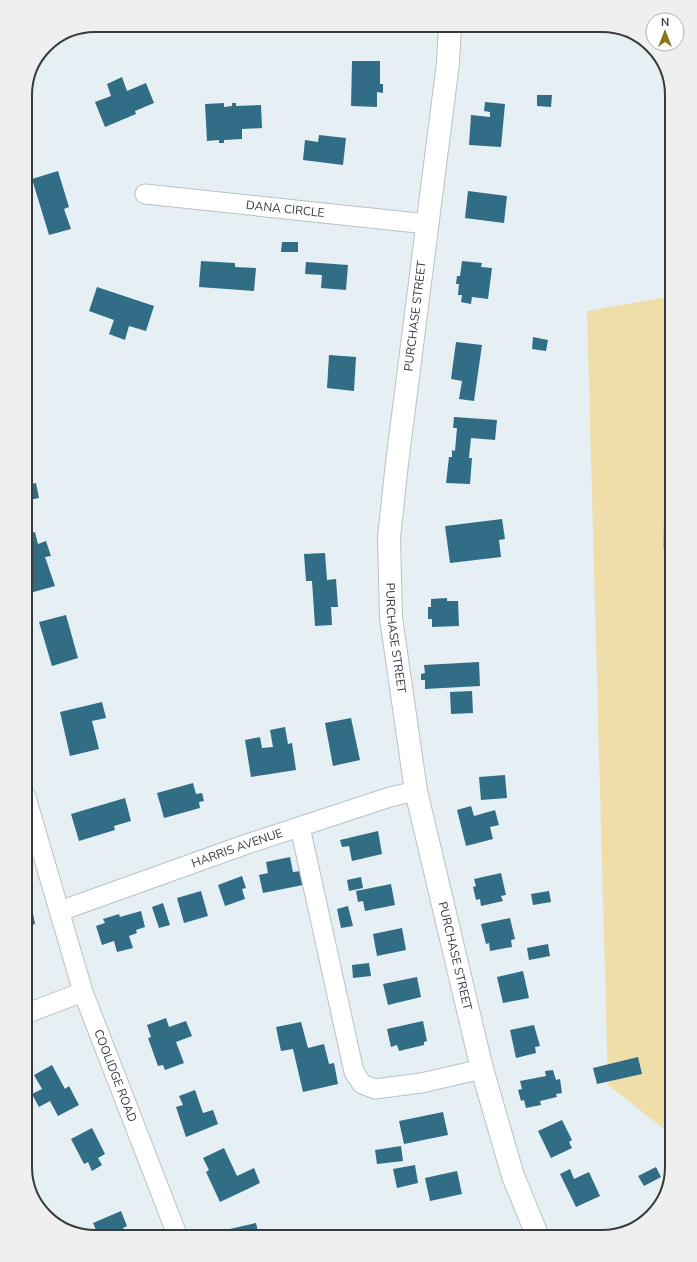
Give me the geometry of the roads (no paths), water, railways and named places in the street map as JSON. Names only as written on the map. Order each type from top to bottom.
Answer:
[{"type":"main road","name":"PURCHASE STREET","points":[[450,32],[448,63],[426,224],[389,537],[390,618],[416,791],[482,1069],[513,1176],[535,1230]]},
{"type":"street","name":"DANA CIRCLE","points":[[145,194],[426,224]]},
{"type":"street","name":"HARRIS AVENUE","points":[[60,912],[300,827],[390,797],[416,791]]},
{"type":"street","name":"COOLIDGE ROAD","points":[[32,818],[83,992],[175,1230]]},
{"type":"street","points":[[300,827],[354,1072],[362,1084],[375,1089],[383,1088],[421,1083],[482,1069]]},
{"type":"street","points":[[32,1011],[83,992]]},
{"type":"water","points":[[665,483],[665,552],[664,548]]}]
